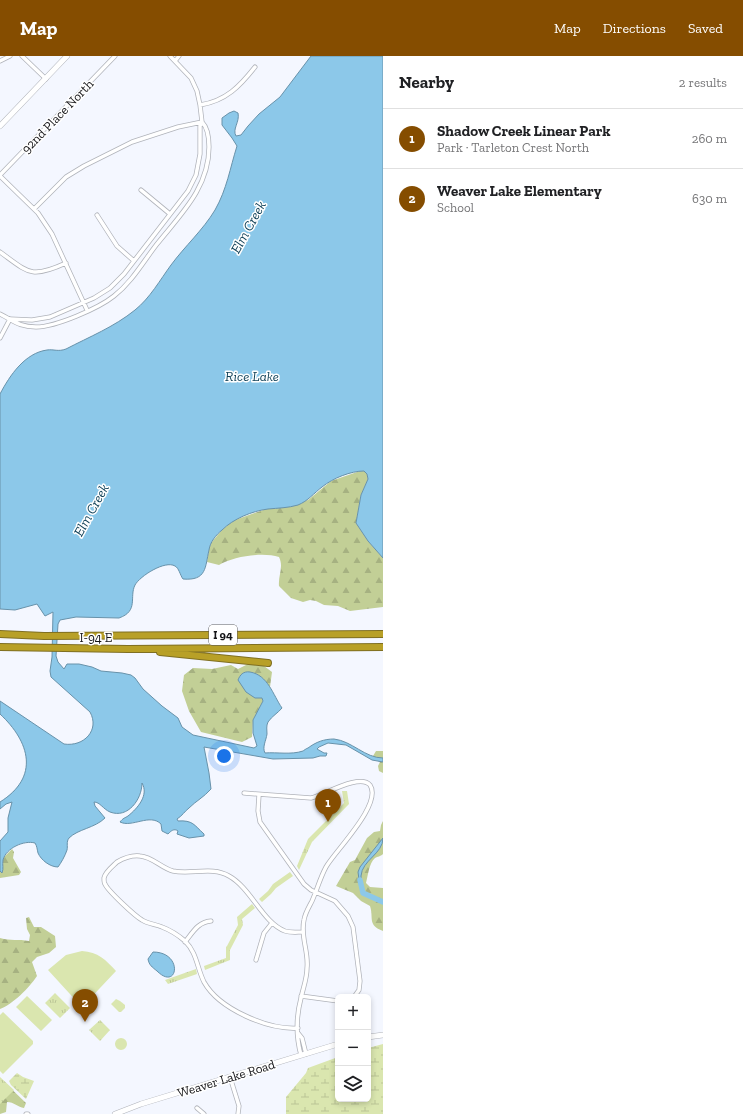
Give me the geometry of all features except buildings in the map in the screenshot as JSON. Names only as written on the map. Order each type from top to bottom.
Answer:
[{"type":"highway","name":"I 94","points":[[0,634],[63,636],[383,634]]},
{"type":"highway","name":"I-94 E","points":[[0,647],[128,649]]},
{"type":"highway","name":"I 94","points":[[128,649],[383,647]]},
{"type":"highway","points":[[128,649],[268,663]]},
{"type":"main road","points":[[0,126],[68,56]]},
{"type":"main road","points":[[371,1037],[383,1035]]},
{"type":"main road","name":"Weaver Lake Road","points":[[115,1114],[140,1104],[335,1045]]},
{"type":"street","points":[[0,61],[10,56]]},
{"type":"street","points":[[22,56],[46,79]]},
{"type":"street","name":"92nd Place North","points":[[0,176],[115,56]]},
{"type":"street","points":[[10,319],[32,320],[50,317],[110,288],[121,278],[185,195],[196,175],[200,154],[200,126],[202,122],[197,91],[191,78],[170,56]]},
{"type":"street","points":[[175,61],[179,56]]},
{"type":"street","points":[[200,105],[216,101],[230,94],[241,84],[255,67]]},
{"type":"street","points":[[34,209],[66,177],[91,162],[124,146],[162,132],[202,122]]},
{"type":"street","points":[[0,314],[13,322],[22,325],[35,327],[46,326],[63,321],[108,300],[125,286],[190,204],[198,191],[204,178],[209,153],[209,143],[205,125],[202,122]]},
{"type":"street","points":[[0,176],[34,209],[52,234],[87,310]]},
{"type":"street","points":[[141,190],[170,214]]},
{"type":"street","points":[[97,215],[117,246],[134,261]]},
{"type":"street","points":[[150,239],[156,245]]},
{"type":"street","points":[[0,252],[21,267],[32,272],[45,272],[66,263]]},
{"type":"street","points":[[0,338],[10,319]]},
{"type":"street","points":[[244,793],[311,798],[335,788],[364,781],[370,784],[373,794],[370,806],[356,830],[327,866],[305,914],[303,932],[307,968],[298,1012],[297,1040],[304,1054]]},
{"type":"street","points":[[259,795],[258,811],[260,822],[302,881],[309,888],[327,896],[338,904],[345,911],[350,921],[354,934],[360,981],[359,990],[356,994]]},
{"type":"street","points":[[298,1030],[276,1027],[240,1013],[229,1007],[207,986],[194,954],[185,942],[167,929],[146,922],[136,916],[106,886],[104,881],[105,876],[119,861],[134,856],[148,858],[174,871],[218,872],[230,876],[238,882],[272,922],[285,931],[303,932]]},
{"type":"street","points":[[185,942],[200,925],[204,922],[211,921]]},
{"type":"street","points":[[256,960],[264,933],[272,922]]},
{"type":"street","points":[[301,996],[335,1001]]},
{"type":"street","points":[[230,1077],[239,1106],[238,1114]]},
{"type":"street","points":[[197,1108],[204,1114]]},
{"type":"green space","points":[[364,471],[367,474],[368,479],[361,495],[356,523],[368,541],[383,558],[383,607],[350,611],[338,606],[324,605],[316,601],[310,600],[303,602],[291,598],[279,586],[281,564],[279,557],[257,555],[240,557],[219,565],[207,562],[211,543],[232,521],[266,509],[308,500],[331,481]]},
{"type":"green space","points":[[248,664],[264,666],[272,672],[270,687],[259,676],[251,672],[259,697],[262,698],[263,701],[253,720],[252,737],[242,742],[201,732],[189,711],[182,691],[184,675],[193,668],[212,669],[231,665],[238,669]]},
{"type":"green space","points":[[376,751],[383,751],[383,773],[379,771],[378,766],[380,762],[374,759],[373,756]]},
{"type":"green space","points":[[342,791],[347,791],[349,804],[312,842],[299,870],[297,866],[308,839],[344,803]]},
{"type":"green space","points":[[383,821],[383,854],[373,860],[366,883],[370,887],[383,888],[383,931],[378,929],[373,924],[370,906],[361,901],[353,893],[336,886],[350,862],[355,860],[367,838],[374,832],[380,831]]},
{"type":"green space","points":[[12,849],[14,852],[13,858],[21,872],[19,875],[0,878],[3,858]]},
{"type":"green space","points":[[290,872],[293,876],[276,888],[262,902],[259,899],[273,884]]},
{"type":"green space","points":[[252,904],[255,908],[242,919],[243,925],[230,950],[230,960],[205,970],[204,966],[226,958],[226,947],[238,925],[237,917]]},
{"type":"green space","points":[[29,917],[34,927],[41,927],[55,936],[56,947],[49,953],[37,957],[32,962],[37,976],[30,986],[20,995],[5,1007],[0,1009],[0,938],[29,941],[30,935],[27,929],[26,918]]},
{"type":"green space","points":[[82,951],[93,953],[101,957],[116,971],[84,1005],[80,1005],[48,970],[66,955]]},
{"type":"green space","points":[[196,969],[197,974],[168,984],[165,980]]},
{"type":"green space","points":[[55,993],[70,1008],[60,1018],[45,1003]]},
{"type":"green space","points":[[27,996],[52,1020],[41,1031],[16,1007]]},
{"type":"green space","points":[[116,999],[125,1005],[125,1008],[121,1012],[119,1012],[111,1004]]},
{"type":"green space","points":[[3,1012],[33,1041],[33,1044],[3,1074],[0,1071],[0,1015]]},
{"type":"green space","points":[[100,1020],[110,1030],[100,1041],[89,1030]]},
{"type":"green space","points":[[123,1038],[126,1039],[126,1049],[119,1050],[116,1049],[115,1042],[116,1039]]},
{"type":"green space","points":[[383,1044],[383,1114],[286,1114],[286,1097],[306,1073],[308,1068],[335,1058],[335,1102],[371,1102],[371,1047]]},
{"type":"green space","points":[[17,1073],[34,1081],[26,1099],[11,1085],[9,1081]]},
{"type":"green space","points":[[0,1077],[14,1090],[0,1104]]},
{"type":"green space","points":[[0,1078],[26,1103],[24,1108],[7,1102],[6,1112],[0,1114]]},
{"type":"water","name":"Rice Lake","points":[[311,56],[383,56],[383,558],[368,541],[356,523],[361,495],[368,479],[367,474],[364,471],[359,471],[348,474],[326,484],[298,505],[256,512],[243,516],[226,526],[212,541],[204,572],[197,578],[183,579],[176,567],[171,565],[159,567],[147,573],[135,585],[131,608],[125,615],[119,618],[76,617],[60,620],[58,624],[56,656],[58,662],[64,669],[67,664],[79,664],[101,671],[131,675],[143,689],[178,718],[182,727],[193,735],[254,748],[257,746],[253,733],[253,720],[263,701],[262,698],[255,698],[246,692],[238,680],[245,672],[250,672],[266,681],[282,708],[267,724],[267,734],[264,746],[265,753],[289,753],[303,751],[320,741],[334,739],[341,740],[364,753],[383,758],[383,762],[372,760],[346,745],[328,743],[317,749],[327,753],[326,756],[313,758],[273,759],[204,747],[211,789],[177,819],[178,821],[190,822],[204,834],[204,836],[189,838],[177,834],[178,831],[175,830],[168,834],[162,831],[161,824],[152,820],[130,823],[120,822],[132,813],[139,805],[144,792],[142,783],[140,795],[137,801],[123,813],[110,812],[98,803],[94,802],[95,806],[105,818],[96,824],[77,832],[69,838],[66,852],[58,867],[46,863],[38,853],[35,843],[31,842],[16,846],[8,852],[3,860],[2,873],[0,871],[0,841],[8,832],[8,818],[12,802],[6,804],[0,809],[0,802],[13,792],[21,782],[25,771],[26,759],[24,748],[18,736],[0,714],[0,701],[64,744],[78,743],[84,740],[91,731],[93,719],[90,712],[51,677],[53,612],[45,616],[37,604],[15,610],[0,609],[0,394],[13,373],[32,355],[47,350],[66,349],[119,322],[145,300],[176,258],[210,217],[223,194],[237,146],[222,125],[222,118],[234,111],[238,113],[235,133],[236,136],[241,135],[259,114],[280,97]]},
{"type":"water","points":[[383,838],[380,848],[362,870],[362,886],[360,887],[358,872],[360,867]]},
{"type":"water","points":[[153,952],[163,954],[170,958],[174,969],[173,974],[170,977],[164,976],[151,966],[148,959]]},
{"type":"waterway","name":"Elm Creek","points":[[360,880],[363,893],[383,902]]},
{"type":"place","name":"Shadow Creek Linear Park","points":[[328,822]]},
{"type":"place","name":"Weaver Lake Elementary","points":[[85,1022]]}]
